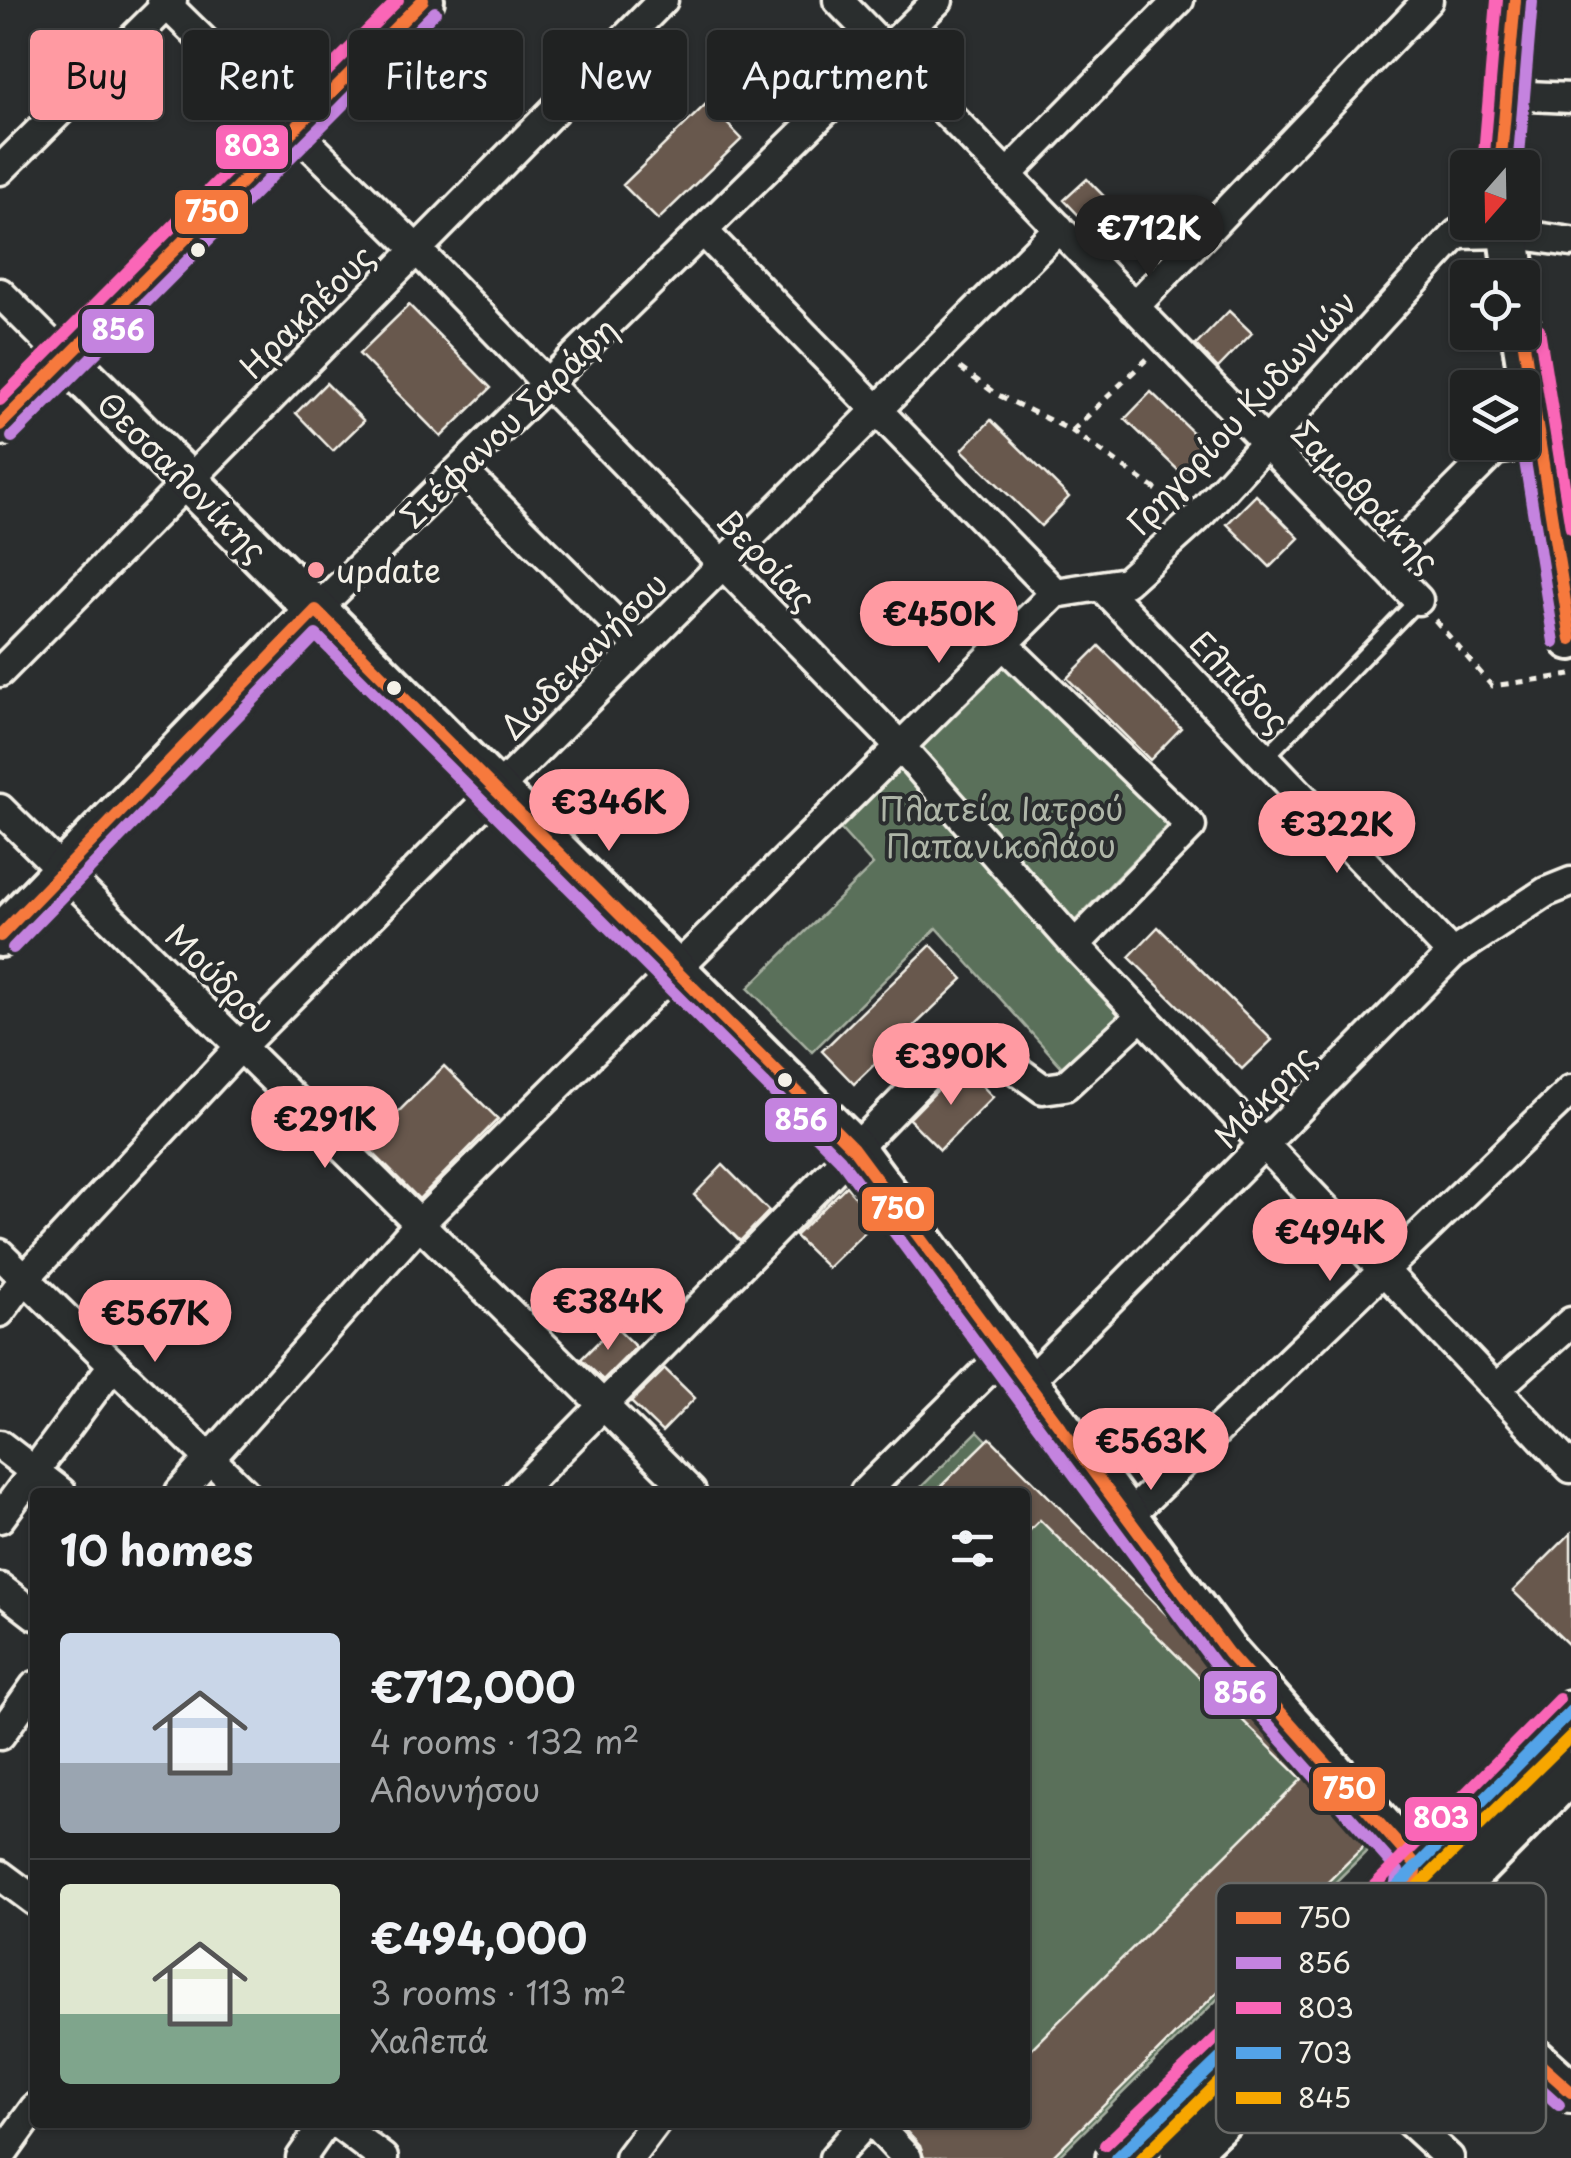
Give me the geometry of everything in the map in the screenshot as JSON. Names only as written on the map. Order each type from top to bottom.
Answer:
[{"type":"street","points":[[0,425],[423,0]]},
{"type":"street","name":"Ηρακλέους","points":[[0,672],[662,0]]},
{"type":"street","name":"Σαμοθράκης","points":[[838,0],[867,30]]},
{"type":"street","name":"Στέφανου Σαράφη","points":[[909,30],[938,0]]},
{"type":"street","points":[[1007,175],[1179,0]]},
{"type":"street","points":[[1134,306],[1428,0]]},
{"type":"street","points":[[1501,150],[1515,0]]},
{"type":"street","points":[[0,170],[167,2]]},
{"type":"street","name":"Βεροίας","points":[[167,2],[416,250],[899,746],[1075,945],[1571,1468]]},
{"type":"street","points":[[1506,95],[1571,98]]},
{"type":"street","name":"Στέφανου Σαράφη","points":[[0,936],[316,610],[818,120]]},
{"type":"street","name":"Σαμοθράκης","points":[[954,120],[1418,600]]},
{"type":"street","name":"Δωδεκανήσου","points":[[0,1312],[25,1278],[240,1047],[1059,228]]},
{"type":"street","points":[[183,1488],[419,1224],[1055,593],[704,232]]},
{"type":"street","name":"Γρηγορίου Κυδωνιών","points":[[1540,235],[1571,242]]},
{"type":"street","name":"Γρηγορίου Κυδωνιών","points":[[1055,593],[1126,582],[1197,518],[1451,240]]},
{"type":"street","name":"Θεσσαλονίκης","points":[[0,292],[852,1148],[1265,1699],[1417,1866]]},
{"type":"street","points":[[1540,453],[1568,594],[1571,639]]},
{"type":"street","points":[[1382,563],[1484,460]]},
{"type":"street","points":[[461,468],[640,647]]},
{"type":"street","name":"Ελπίδος","points":[[1102,587],[1452,954]]},
{"type":"street","points":[[1003,644],[1190,826],[1075,945]]},
{"type":"street","name":"Μούδρου","points":[[0,809],[687,1488]]},
{"type":"street","name":"Μάκρης","points":[[870,1488],[1015,1369],[1266,1144],[1452,954],[1546,892],[1571,882]]},
{"type":"street","points":[[522,1488],[852,1148],[955,1048],[986,1047],[1042,1088],[1065,1086],[1142,1015]]},
{"type":"street","points":[[1126,1518],[1571,1090]]},
{"type":"street","points":[[0,1254],[240,1488]]},
{"type":"street","points":[[1496,1389],[1571,1322]]},
{"type":"street","points":[[0,1518],[113,1365]]},
{"type":"street","points":[[0,1445],[56,1488]]},
{"type":"street","points":[[0,1588],[30,1611]]},
{"type":"street","points":[[0,1734],[30,1693]]},
{"type":"street","points":[[1400,1883],[1571,1711]]},
{"type":"street","points":[[1461,1883],[1571,1772]]},
{"type":"street","points":[[1414,1883],[1417,1866]]},
{"type":"street","points":[[0,1875],[30,1897]]},
{"type":"street","points":[[1116,2158],[1216,2062]]},
{"type":"street","points":[[1546,2070],[1571,2092]]},
{"type":"street","points":[[0,2156],[30,2115]]},
{"type":"street","points":[[1181,2158],[1216,2125]]},
{"type":"street","points":[[302,2158],[322,2128]]},
{"type":"street","points":[[343,2128],[383,2158]]},
{"type":"street","points":[[629,2158],[652,2128]]},
{"type":"street","points":[[834,2158],[864,2128]]},
{"type":"street","points":[[876,2128],[908,2158]]},
{"type":"street","points":[[1422,2133],[1449,2158]]},
{"type":"lane","points":[[1265,758],[1418,600]]},
{"type":"path","points":[[1072,431],[1166,340]]},
{"type":"path","points":[[936,351],[996,394],[1072,431],[1197,518]]},
{"type":"path","name":"Σαμοθράκης","points":[[1418,600],[1492,686],[1571,674]]},
{"type":"green space","name":"Πλατεία Ιατρού Παπανικολάου","points":[[1003,658],[1169,824],[1057,939],[1125,1009],[1062,1067],[937,928],[812,1052],[748,988],[873,865],[835,823]]},
{"type":"green space","points":[[978,1431],[1377,1841],[1335,1883],[1216,1883],[1216,2000],[1057,2158],[888,2158],[857,2128],[1030,2128],[1030,1488],[920,1488]]},
{"type":"building","points":[[707,103],[707,120],[724,120],[742,139],[658,220],[623,185]]},
{"type":"building","points":[[1087,179],[1141,234],[1118,256],[1064,200]]},
{"type":"building","points":[[409,305],[491,388],[441,437],[359,354]]},
{"type":"building","points":[[1229,311],[1252,333],[1218,368],[1196,345]]},
{"type":"building","points":[[326,383],[364,421],[333,451],[296,413]]},
{"type":"building","points":[[1151,392],[1209,448],[1183,475],[1125,419]]},
{"type":"building","points":[[991,420],[1069,497],[1041,526],[962,450]]},
{"type":"building","points":[[1256,495],[1299,538],[1270,567],[1227,524]]},
{"type":"building","points":[[1099,646],[1181,728],[1150,760],[1067,678]]},
{"type":"building","points":[[1158,927],[1272,1040],[1242,1069],[1129,957]]},
{"type":"building","points":[[931,945],[963,979],[854,1084],[822,1051]]},
{"type":"building","points":[[962,1065],[993,1097],[940,1150],[909,1119]]},
{"type":"building","points":[[444,1066],[498,1119],[419,1199],[365,1145]]},
{"type":"building","points":[[723,1165],[769,1211],[740,1241],[694,1195]]},
{"type":"building","points":[[846,1186],[877,1220],[828,1268],[795,1236]]},
{"type":"building","points":[[614,1326],[636,1347],[603,1380],[581,1359]]},
{"type":"building","points":[[665,1369],[695,1398],[662,1432],[631,1402]]},
{"type":"building","points":[[990,1438],[1177,1625],[1210,1669],[1366,1844],[1327,1883],[1216,1883],[1216,1994],[1051,2158],[924,2158],[920,2146],[904,2128],[1030,2128],[1030,2050],[1302,1779],[1040,1520],[1030,1530],[1030,1488],[939,1488]]},
{"type":"building","points":[[1571,1533],[1571,1647],[1513,1591]]},
{"type":"transit line","name":"803","points":[[0,400],[398,0]]},
{"type":"transit line","name":"750","points":[[0,425],[423,0]]},
{"type":"transit line","name":"803","points":[[1484,150],[1497,0]]},
{"type":"transit line","name":"750","points":[[1502,150],[1515,0]]},
{"type":"transit line","name":"856","points":[[1520,150],[1532,2]]},
{"type":"transit line","name":"856","points":[[12,437],[435,12]]},
{"type":"transit line","name":"803","points":[[1540,335],[1571,528]]},
{"type":"transit line","name":"750","points":[[1525,350],[1571,639]]},
{"type":"transit line","name":"856","points":[[1525,460],[1554,642]]},
{"type":"transit line","name":"750","points":[[0,936],[316,610],[853,1148],[1228,1653],[1417,1866],[1414,1883]]},
{"type":"transit line","name":"856","points":[[13,948],[316,635],[840,1159],[1214,1663],[1398,1871],[1396,1883]]},
{"type":"transit line","name":"803","points":[[1377,1883],[1559,1699]]},
{"type":"transit line","name":"703","points":[[1401,1883],[1571,1711]]},
{"type":"transit line","name":"845","points":[[1422,1883],[1571,1736]]},
{"type":"transit line","name":"803","points":[[1105,2145],[1216,2038]]},
{"type":"transit line","name":"703","points":[[1117,2158],[1216,2063]]},
{"type":"transit line","name":"750","points":[[1546,2070],[1571,2092]]},
{"type":"transit line","name":"845","points":[[1142,2158],[1216,2085]]},
{"type":"transit line","name":"856","points":[[1546,2093],[1559,2105]]},
{"type":"place","name":"update","points":[[316,570]]}]
